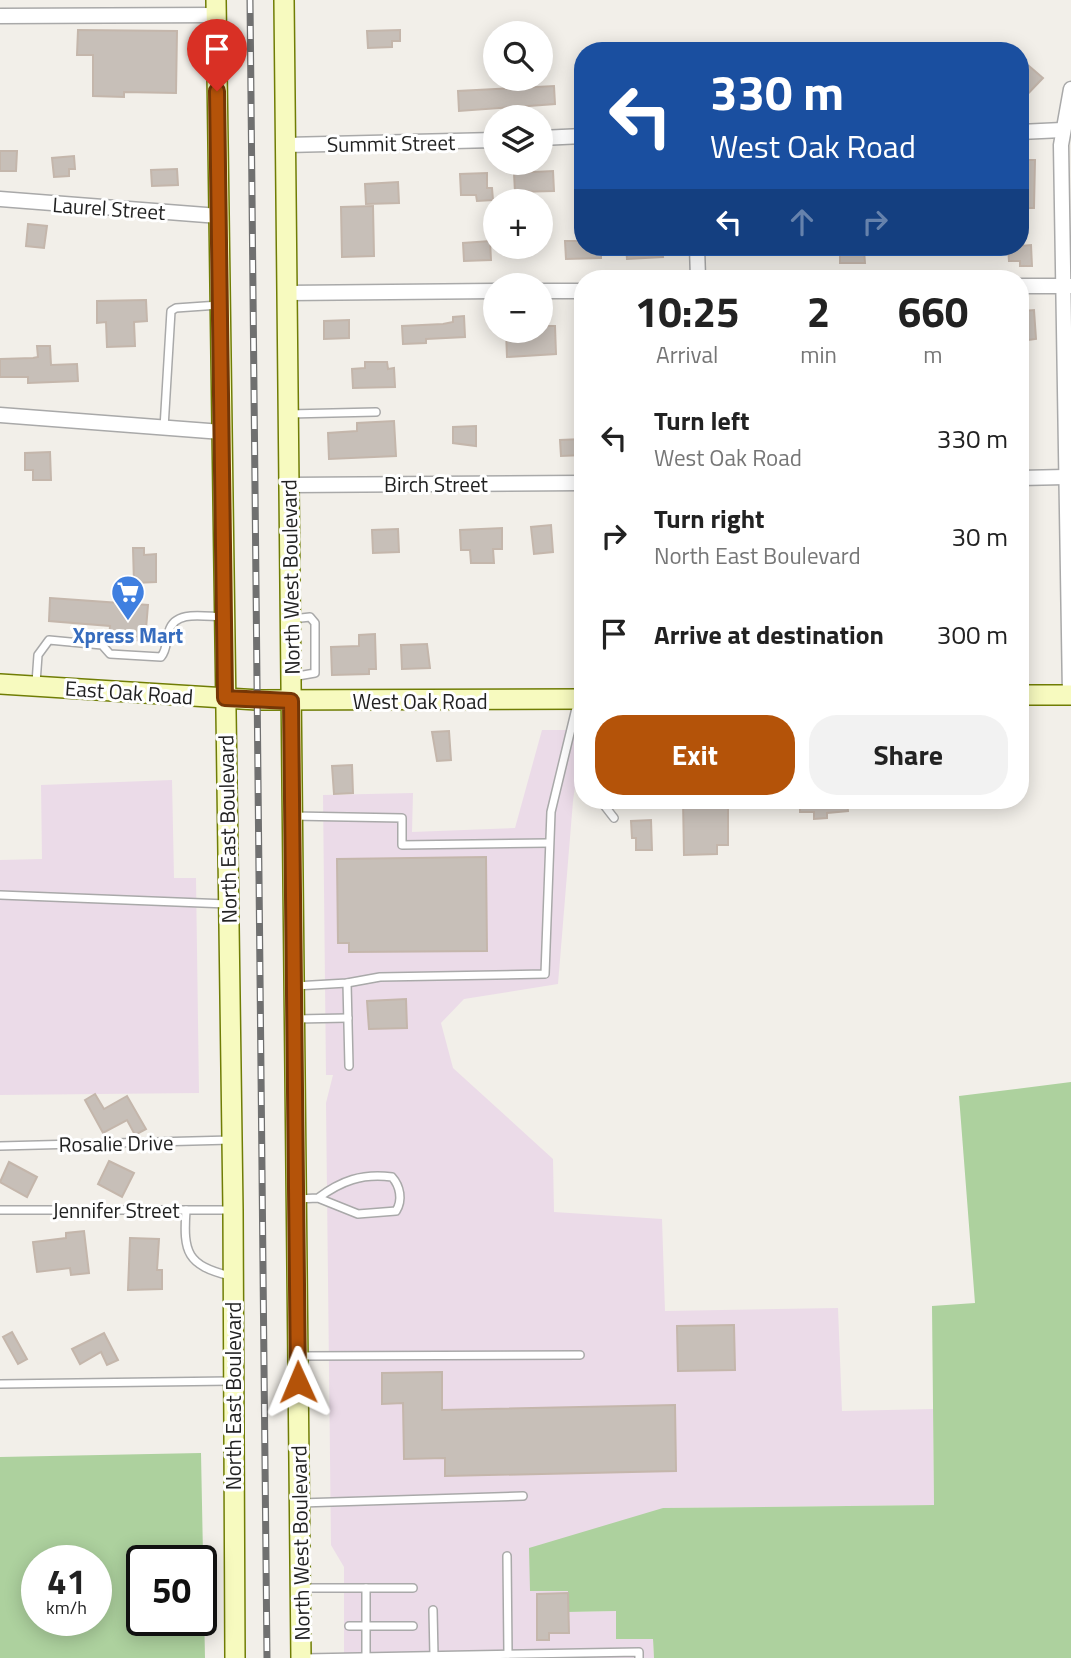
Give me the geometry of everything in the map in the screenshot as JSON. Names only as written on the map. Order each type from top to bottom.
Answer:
[{"type":"main road","name":"North West Boulevard","points":[[285,0],[299,1503],[303,1658]]},
{"type":"main road","name":"North East Boulevard","points":[[216,8],[233,1210],[231,1381],[235,1658]]},
{"type":"main road","name":"East Oak Road","points":[[0,684],[258,700]]},
{"type":"main road","points":[[1029,695],[1070,695]]},
{"type":"main road","name":"West Oak Road","points":[[258,700],[574,699]]},
{"type":"street","points":[[0,16],[216,8]]},
{"type":"street","points":[[1070,695],[1065,477],[1067,286],[1062,130],[1071,89]]},
{"type":"street","points":[[1029,132],[1062,130]]},
{"type":"street","points":[[553,137],[574,136]]},
{"type":"street","name":"Summit Street","points":[[286,145],[483,140]]},
{"type":"street","name":"Laurel Street","points":[[0,199],[219,216]]},
{"type":"street","points":[[1029,286],[1067,286]]},
{"type":"street","points":[[287,293],[483,291]]},
{"type":"street","points":[[553,291],[574,291]]},
{"type":"street","points":[[0,415],[222,432]]},
{"type":"street","points":[[1029,478],[1065,477]]},
{"type":"street","name":"Birch Street","points":[[289,485],[574,483]]},
{"type":"lane","points":[[164,428],[171,311],[176,308],[220,305]]},
{"type":"lane","points":[[288,414],[376,412]]},
{"type":"lane","points":[[36,687],[38,654],[49,640],[102,645],[110,654],[161,657],[167,649],[169,629],[175,620],[184,616],[224,617]]},
{"type":"lane","points":[[294,986],[347,984],[380,977],[545,974],[551,812],[574,725]]},
{"type":"lane","points":[[607,809],[614,818]]},
{"type":"lane","points":[[293,816],[402,818],[402,845],[550,843]]},
{"type":"lane","points":[[0,895],[227,904]]},
{"type":"lane","points":[[347,984],[349,1066]]},
{"type":"lane","points":[[295,1019],[348,1018]]},
{"type":"lane","name":"Rosalie Drive","points":[[0,1146],[231,1140]]},
{"type":"lane","points":[[296,1199],[317,1198],[358,1214],[396,1211],[400,1205],[399,1185],[392,1177],[378,1175],[351,1178],[317,1198]]},
{"type":"lane","name":"Jennifer Street","points":[[0,1210],[233,1210]]},
{"type":"lane","points":[[186,1210],[186,1246],[191,1259],[212,1271],[232,1276]]},
{"type":"lane","points":[[298,1356],[580,1355]]},
{"type":"lane","points":[[0,1384],[231,1381]]},
{"type":"lane","points":[[299,1503],[523,1496]]},
{"type":"lane","points":[[507,1556],[508,1654]]},
{"type":"lane","points":[[300,1588],[413,1588]]},
{"type":"lane","points":[[365,1657],[366,1588]]},
{"type":"lane","points":[[433,1610],[434,1656]]},
{"type":"lane","points":[[349,1626],[413,1626]]},
{"type":"lane","points":[[303,1658],[591,1655],[639,1652],[639,1658]]},
{"type":"shaded area","points":[[542,730],[574,730],[574,794],[558,984],[464,999],[441,1023],[453,1068],[553,1159],[554,1212],[662,1219],[665,1311],[838,1308],[842,1411],[933,1409],[934,1505],[663,1508],[568,1591],[568,1612],[616,1611],[653,1639],[654,1658],[344,1658],[344,1567],[331,1545],[326,1103],[333,1075],[326,1075],[323,795],[413,793],[412,832],[515,828]]},
{"type":"shaded area","points":[[172,780],[174,878],[196,878],[199,1093],[0,1095],[0,860],[42,859],[41,785]]},
{"type":"green space","points":[[1071,1082],[1071,1658],[654,1658],[653,1639],[616,1639],[616,1611],[567,1612],[568,1591],[530,1591],[529,1548],[663,1508],[934,1505],[932,1306],[975,1303],[959,1096]]},
{"type":"green space","points":[[201,1453],[203,1545],[126,1545],[126,1636],[205,1636],[205,1658],[0,1658],[0,1457]]},
{"type":"building","points":[[78,30],[177,31],[176,93],[124,92],[124,97],[93,96],[93,55],[77,55]]},
{"type":"building","points":[[400,30],[400,41],[392,41],[392,47],[368,48],[367,31]]},
{"type":"building","points":[[1029,66],[1043,78],[1029,93]]},
{"type":"building","points":[[553,86],[555,104],[483,105],[483,109],[459,111],[458,91],[553,91]]},
{"type":"building","points":[[0,151],[17,151],[16,171],[0,171]]},
{"type":"building","points":[[74,156],[75,169],[69,169],[69,176],[54,177],[52,158]]},
{"type":"building","points":[[1029,160],[1035,160],[1034,208],[1029,208]]},
{"type":"building","points":[[177,169],[178,185],[152,186],[151,170]]},
{"type":"building","points":[[553,171],[554,191],[515,189],[514,175],[553,175]]},
{"type":"building","points":[[460,174],[487,175],[487,188],[492,189],[483,189],[483,201],[477,201],[476,195],[461,195]]},
{"type":"building","points":[[398,182],[399,203],[366,204],[365,184]]},
{"type":"building","points":[[373,206],[374,256],[342,257],[341,207]]},
{"type":"building","points":[[28,224],[47,226],[44,248],[26,246]]},
{"type":"building","points":[[565,241],[574,241],[574,256],[601,256],[601,258],[566,259]]},
{"type":"building","points":[[483,242],[483,259],[491,260],[464,261],[463,243]]},
{"type":"building","points":[[1029,245],[1032,266],[1020,266],[1020,261],[1009,261],[1009,256],[1029,256]]},
{"type":"building","points":[[627,256],[663,257],[627,259]]},
{"type":"building","points":[[840,256],[864,256],[865,263],[840,263]]},
{"type":"building","points":[[146,300],[147,321],[134,322],[135,346],[107,347],[106,322],[97,323],[97,301]]},
{"type":"building","points":[[1029,310],[1034,310],[1036,339],[1029,340]]},
{"type":"building","points":[[464,316],[465,337],[426,339],[426,343],[403,344],[402,326],[443,324],[453,322],[453,317]]},
{"type":"building","points":[[349,320],[349,338],[324,339],[324,321]]},
{"type":"building","points":[[555,326],[556,354],[507,357],[506,343],[553,343]]},
{"type":"building","points":[[37,346],[50,346],[51,365],[77,364],[78,381],[28,383],[28,377],[0,377],[0,359],[38,357]]},
{"type":"building","points":[[365,362],[387,362],[388,369],[394,368],[395,387],[353,388],[352,369],[365,368]]},
{"type":"building","points":[[394,421],[396,456],[329,459],[328,433],[357,431],[357,423]]},
{"type":"building","points":[[476,426],[476,446],[453,443],[453,427]]},
{"type":"building","points":[[574,439],[574,455],[561,456],[560,440]]},
{"type":"building","points":[[50,452],[51,480],[33,480],[33,470],[25,470],[25,453]]},
{"type":"building","points":[[551,525],[553,552],[534,554],[531,527]]},
{"type":"building","points":[[502,528],[502,549],[493,549],[494,563],[471,563],[470,550],[461,550],[460,530]]},
{"type":"building","points":[[398,529],[399,552],[373,553],[372,530]]},
{"type":"building","points":[[133,548],[144,548],[144,555],[156,554],[156,582],[134,583]]},
{"type":"building","points":[[50,598],[148,605],[145,641],[109,638],[110,626],[49,621]]},
{"type":"building","points":[[375,634],[376,669],[369,669],[369,674],[332,675],[331,647],[359,646],[359,635]]},
{"type":"building","points":[[427,644],[430,668],[402,669],[401,645]]},
{"type":"building","points":[[449,731],[451,760],[437,761],[432,732]]},
{"type":"building","points":[[352,765],[353,793],[334,794],[332,766]]},
{"type":"building","points":[[683,809],[728,809],[728,845],[717,845],[717,854],[684,855]]},
{"type":"building","points":[[800,809],[848,811],[827,813],[827,818],[814,819],[814,812],[800,812]]},
{"type":"building","points":[[651,820],[652,850],[636,850],[631,821]]},
{"type":"building","points":[[486,857],[487,951],[349,952],[349,943],[338,943],[337,859]]},
{"type":"building","points":[[406,999],[407,1028],[369,1029],[367,1001]]},
{"type":"building","points":[[95,1094],[104,1109],[127,1096],[146,1129],[135,1135],[127,1120],[103,1133],[85,1100]]},
{"type":"building","points":[[109,1161],[134,1173],[122,1197],[98,1184]]},
{"type":"building","points":[[9,1162],[37,1177],[27,1197],[0,1182]]},
{"type":"building","points":[[84,1231],[89,1273],[71,1275],[70,1268],[37,1272],[33,1242],[66,1238],[66,1233]]},
{"type":"building","points":[[130,1238],[159,1239],[157,1270],[162,1270],[162,1289],[128,1290]]},
{"type":"building","points":[[734,1325],[735,1370],[678,1371],[677,1326]]},
{"type":"building","points":[[12,1332],[27,1359],[18,1364],[3,1337]]},
{"type":"building","points":[[104,1333],[118,1360],[107,1365],[101,1352],[80,1364],[72,1349]]},
{"type":"building","points":[[442,1372],[442,1410],[675,1405],[676,1471],[445,1476],[445,1458],[404,1459],[403,1403],[382,1404],[382,1373]]},
{"type":"building","points":[[568,1593],[569,1633],[549,1633],[549,1640],[537,1640],[537,1594]]},
{"type":"railway","points":[[250,0],[267,1658]]},
{"type":"place","name":"Xpress Mart","points":[[128,622]]},
{"type":"route","points":[[217,91],[225,698],[291,701],[298,1382]]}]
